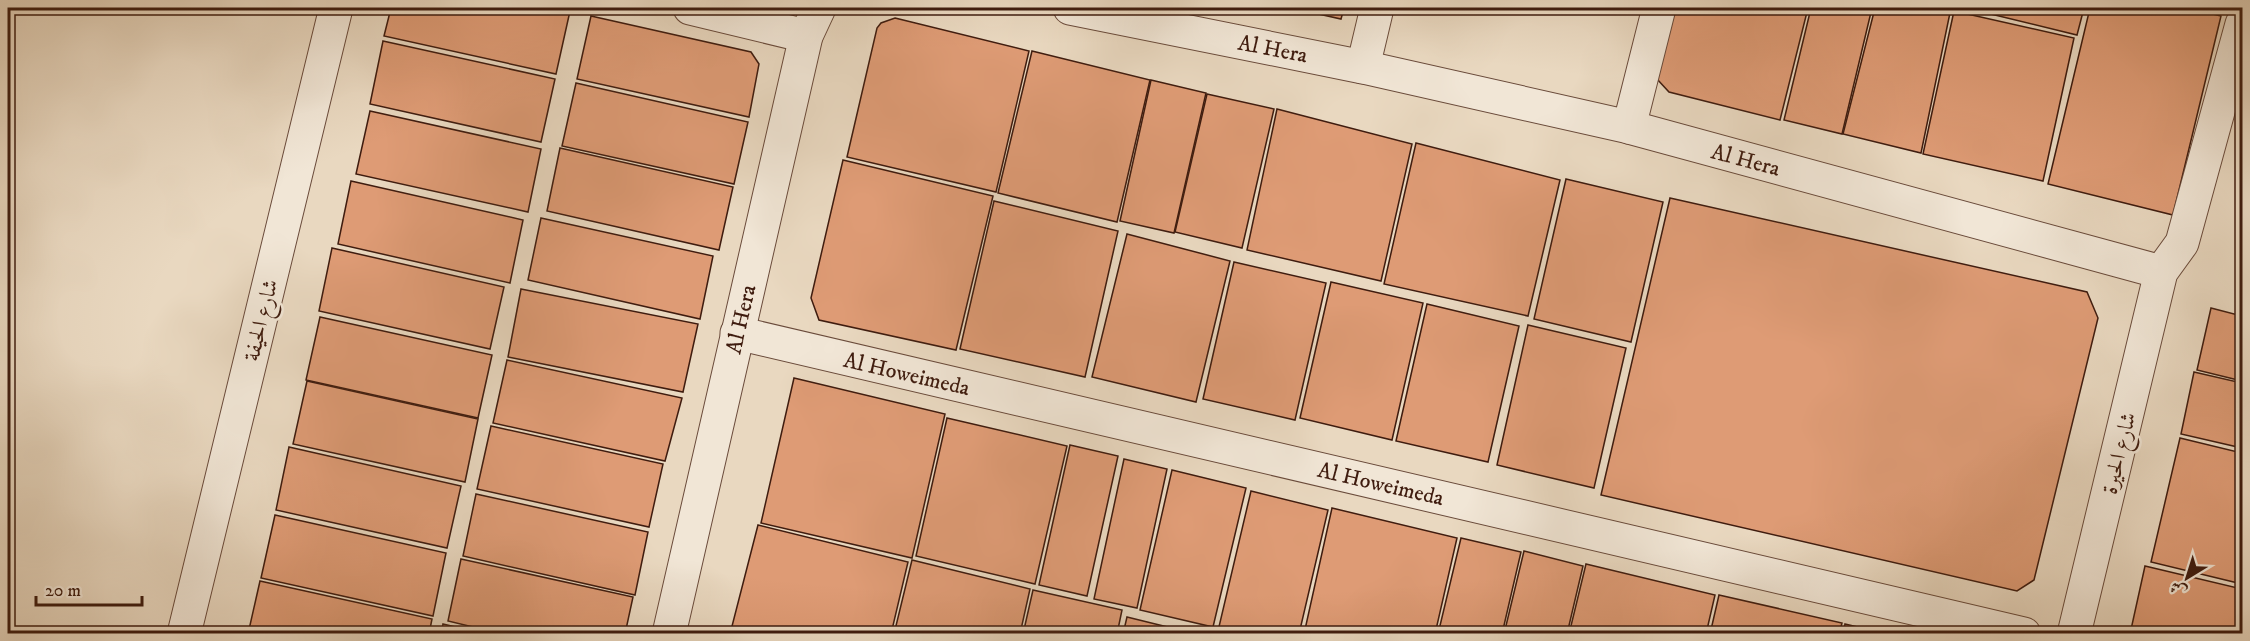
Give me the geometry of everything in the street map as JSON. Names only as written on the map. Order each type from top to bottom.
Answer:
[{"type":"street","name":"شارع الحيفة","points":[[184,633],[336,8]]},
{"type":"street","points":[[690,8],[812,22]]},
{"type":"street","name":"Al Hera","points":[[1070,8],[1363,67],[1629,128],[2161,272]]},
{"type":"street","points":[[1363,67],[1377,8]]},
{"type":"street","points":[[1629,128],[1659,8]]},
{"type":"street","name":"Al Hera","points":[[669,633],[737,333],[812,22]]},
{"type":"street","points":[[2161,272],[2182,243],[2242,24]]},
{"type":"street","name":"شارع الحيرة","points":[[2074,633],[2161,272]]},
{"type":"street","name":"Al Howeimeda","points":[[737,333],[2024,633]]},
{"type":"building","points":[[391,8],[553,8],[570,11],[556,74],[384,36]]},
{"type":"building","points":[[1292,8],[1344,8],[1341,19]]},
{"type":"building","points":[[1674,8],[1808,8],[1780,120],[1669,92],[1657,79]]},
{"type":"building","points":[[1811,8],[1872,8],[1842,134],[1784,120]]},
{"type":"building","points":[[1875,8],[1951,8],[1921,153],[1843,134]]},
{"type":"building","points":[[1966,8],[2084,8],[2077,35]]},
{"type":"building","points":[[2090,8],[2188,8],[2221,16],[2173,215],[2048,184]]},
{"type":"building","points":[[2198,8],[2222,8],[2220,13]]},
{"type":"building","points":[[1954,11],[2074,38],[2043,181],[1923,154]]},
{"type":"building","points":[[591,16],[751,52],[759,64],[749,117],[577,79]]},
{"type":"building","points":[[895,18],[1029,51],[996,192],[847,157],[877,28],[881,23]]},
{"type":"building","points":[[383,41],[555,79],[541,142],[370,104]]},
{"type":"building","points":[[1032,51],[1150,80],[1117,222],[998,193]]},
{"type":"building","points":[[1151,80],[1206,93],[1174,233],[1120,221]]},
{"type":"building","points":[[576,83],[748,122],[734,184],[562,146]]},
{"type":"building","points":[[1207,94],[1274,109],[1242,248],[1175,232]]},
{"type":"building","points":[[1277,109],[1412,144],[1381,281],[1247,250]]},
{"type":"building","points":[[370,111],[541,149],[528,212],[356,174]]},
{"type":"building","points":[[1416,143],[1560,180],[1528,316],[1384,284]]},
{"type":"building","points":[[560,148],[733,187],[719,250],[547,211]]},
{"type":"building","points":[[843,160],[993,196],[956,350],[819,320],[811,298]]},
{"type":"building","points":[[1566,179],[1663,202],[1631,342],[1534,319]]},
{"type":"building","points":[[351,181],[523,220],[510,283],[338,244]]},
{"type":"building","points":[[1670,198],[2087,292],[2098,318],[2034,580],[2017,591],[1601,495]]},
{"type":"building","points":[[994,201],[1118,231],[1085,377],[960,349]]},
{"type":"building","points":[[541,218],[713,256],[700,319],[528,280]]},
{"type":"building","points":[[1127,234],[1230,261],[1196,402],[1092,377]]},
{"type":"building","points":[[332,248],[504,287],[490,349],[319,311]]},
{"type":"building","points":[[1234,262],[1326,283],[1295,420],[1203,399]]},
{"type":"building","points":[[1331,282],[1423,303],[1392,440],[1300,418]]},
{"type":"building","points":[[521,289],[698,324],[683,392],[508,357]]},
{"type":"building","points":[[1427,304],[1519,326],[1488,462],[1396,441]]},
{"type":"building","points":[[2211,308],[2242,316],[2242,381],[2197,370]]},
{"type":"building","points":[[320,317],[492,355],[478,418],[306,380]]},
{"type":"building","points":[[1528,325],[1626,348],[1594,488],[1497,465]]},
{"type":"building","points":[[507,360],[682,398],[665,461],[493,423]]},
{"type":"building","points":[[2194,372],[2242,383],[2242,448],[2181,434]]},
{"type":"building","points":[[794,378],[945,414],[912,558],[761,523]]},
{"type":"building","points":[[307,381],[478,419],[465,482],[293,444]]},
{"type":"building","points":[[947,418],[1067,446],[1035,584],[916,556]]},
{"type":"building","points":[[491,426],[663,464],[649,527],[477,489]]},
{"type":"building","points":[[2180,438],[2242,453],[2242,584],[2151,562]]},
{"type":"building","points":[[1070,445],[1118,456],[1087,596],[1039,585]]},
{"type":"building","points":[[289,447],[461,486],[447,548],[276,510]]},
{"type":"building","points":[[1124,459],[1167,469],[1137,608],[1094,599]]},
{"type":"building","points":[[1172,470],[1246,488],[1213,627],[1140,610]]},
{"type":"building","points":[[1251,491],[1328,510],[1299,634],[1230,634],[1218,631]]},
{"type":"building","points":[[476,494],[648,532],[635,595],[463,556]]},
{"type":"building","points":[[1332,508],[1457,538],[1435,634],[1304,634]]},
{"type":"building","points":[[275,515],[446,553],[433,616],[261,578]]},
{"type":"building","points":[[758,525],[908,562],[891,634],[730,634]]},
{"type":"building","points":[[1461,538],[1521,552],[1502,634],[1438,634]]},
{"type":"building","points":[[1524,551],[1583,566],[1567,634],[1504,634]]},
{"type":"building","points":[[461,559],[633,597],[625,634],[502,634],[448,621]]},
{"type":"building","points":[[912,560],[1030,589],[1020,634],[894,634]]},
{"type":"building","points":[[1586,564],[1715,595],[1706,634],[1569,634]]},
{"type":"building","points":[[2145,566],[2242,589],[2242,634],[2130,634]]},
{"type":"building","points":[[260,581],[432,619],[429,634],[248,634]]},
{"type":"building","points":[[1033,590],[1122,610],[1117,634],[1023,634]]},
{"type":"building","points":[[1719,595],[1842,623],[1839,634],[1710,634]]},
{"type":"building","points":[[1127,617],[1196,634],[1123,634]]},
{"type":"building","points":[[443,624],[485,634],[441,634]]},
{"type":"building","points":[[1845,624],[1887,634],[1843,634]]}]
